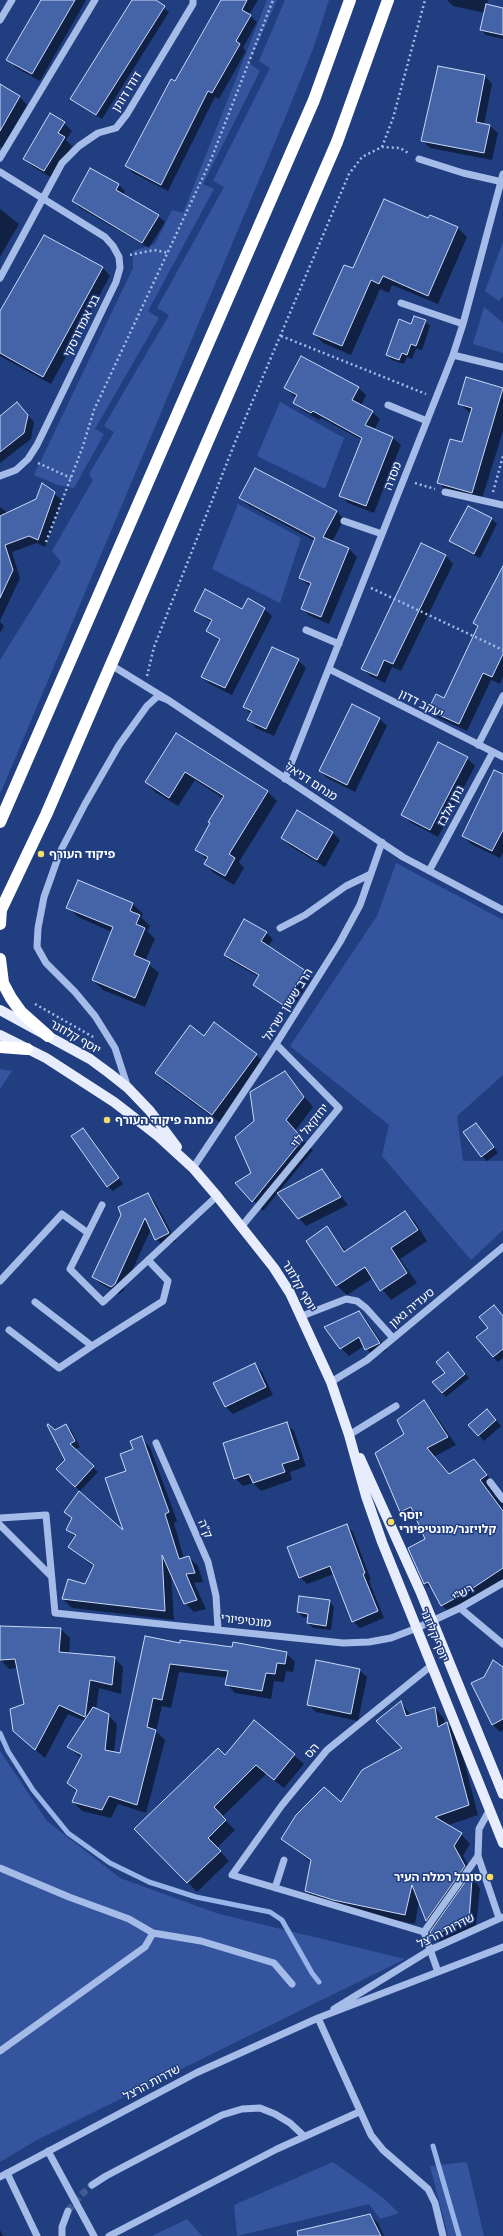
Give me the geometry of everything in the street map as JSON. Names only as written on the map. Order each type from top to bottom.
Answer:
[{"type":"highway","points":[[0,822],[314,100],[350,0]]},
{"type":"highway","points":[[0,924],[1,910],[46,815],[337,142],[388,0]]},
{"type":"highway","points":[[0,959],[3,983],[11,998],[22,1012],[48,1036]]},
{"type":"highway","points":[[0,1047],[27,1049]]},
{"type":"main road","name":"יוסף קלוזנר","points":[[0,1010],[90,1059],[128,1088],[158,1120],[193,1168],[242,1226],[274,1268],[302,1316],[331,1382],[349,1435],[366,1496],[503,1843]]},
{"type":"main road","name":"יוסף קלוזנר","points":[[0,1035],[46,1058],[114,1102],[158,1136],[193,1168]]},
{"type":"main road","name":"יוסף קלוזנר","points":[[349,1435],[433,1622],[503,1794]]},
{"type":"street","points":[[0,20],[12,0]]},
{"type":"street","points":[[0,158],[95,0]]},
{"type":"street","name":"דודו דותן","points":[[0,278],[43,201],[62,163],[79,146],[98,133],[116,128],[128,114],[193,4],[193,0]]},
{"type":"street","points":[[418,159],[463,173],[502,182]]},
{"type":"street","points":[[0,172],[43,201],[104,237],[113,246],[119,257]]},
{"type":"street","name":"מסדה","points":[[285,779],[453,355],[463,324],[503,174]]},
{"type":"street","name":"בני אמדורסקי","points":[[0,476],[16,470],[28,459],[37,445],[116,282],[120,268],[119,257]]},
{"type":"street","points":[[401,303],[463,324]]},
{"type":"street","points":[[453,355],[503,367]]},
{"type":"street","points":[[388,405],[427,421]]},
{"type":"street","points":[[445,492],[503,504]]},
{"type":"street","points":[[344,521],[382,534]]},
{"type":"street","points":[[306,630],[339,644]]},
{"type":"street","name":"מנחם דניאל","points":[[111,665],[168,700],[403,857],[503,910]]},
{"type":"street","name":"יעקב דדון","points":[[329,669],[503,757]]},
{"type":"street","points":[[128,1088],[115,1048],[95,1016],[75,992],[46,963],[37,947],[38,928],[44,897],[60,852],[85,804],[119,745],[147,706],[158,696],[168,700]]},
{"type":"street","points":[[478,745],[503,696]]},
{"type":"street","name":"נתן אלבז","points":[[429,871],[493,752]]},
{"type":"street","name":"הרב ששון ישראל","points":[[193,1168],[276,1044],[340,942],[360,905],[382,842]]},
{"type":"street","points":[[280,928],[305,915],[346,886],[371,874]]},
{"type":"street","name":"יחזקאל לוי","points":[[242,1226],[339,1108],[276,1044]]},
{"type":"street","points":[[102,1206],[70,1269],[103,1302],[217,1196]]},
{"type":"street","points":[[0,1281],[62,1214],[88,1233]]},
{"type":"street","name":"סעדיה גאון","points":[[331,1382],[367,1360],[503,1247]]},
{"type":"street","points":[[9,1330],[59,1368],[163,1301],[168,1281],[148,1260]]},
{"type":"street","points":[[302,1316],[346,1299],[357,1301],[366,1308],[393,1338]]},
{"type":"street","points":[[35,1302],[92,1346]]},
{"type":"street","points":[[349,1435],[396,1406]]},
{"type":"street","name":"ק\"ה","points":[[156,1443],[208,1562],[216,1596],[218,1629]]},
{"type":"street","points":[[490,1482],[503,1499]]},
{"type":"street","points":[[0,1518],[46,1515],[52,1576]]},
{"type":"street","points":[[0,1526],[52,1576]]},
{"type":"street","name":"מונטיפיורי","points":[[52,1576],[54,1613],[343,1643],[376,1640],[433,1622]]},
{"type":"street","name":"רש\"י","points":[[433,1622],[503,1583]]},
{"type":"street","points":[[460,1608],[503,1644]]},
{"type":"street","name":"הס","points":[[275,1888],[232,1875],[282,1805],[327,1750],[432,1665]]},
{"type":"street","points":[[490,1809],[479,1829],[478,1856],[501,1917]]},
{"type":"street","points":[[424,1932],[478,1856]]},
{"type":"street","points":[[284,1860],[275,1888],[424,1932]]},
{"type":"street","points":[[0,1868],[69,1897],[129,1919],[153,1934],[201,1941],[274,1964],[292,1984]]},
{"type":"street","name":"שדרות הרצל","points":[[318,2018],[430,1950],[501,1917]]},
{"type":"street","points":[[424,1932],[438,1972]]},
{"type":"street","points":[[0,2050],[145,1948],[153,1934]]},
{"type":"street","name":"שדרות הרצל","points":[[3,2175],[196,2073],[318,2018],[503,1947]]},
{"type":"street","points":[[318,2018],[359,2112],[371,2135],[378,2144],[430,2192],[435,2203],[443,2236]]},
{"type":"street","points":[[92,2185],[106,2176],[222,2115],[242,2109],[260,2108],[275,2114],[290,2123],[304,2136]]},
{"type":"street","points":[[109,2236],[304,2136],[359,2112]]},
{"type":"street","points":[[48,2151],[94,2236]]},
{"type":"street","points":[[3,2175],[37,2236]]},
{"type":"street","points":[[62,2236],[62,2227],[68,2211]]},
{"type":"path","points":[[46,542],[71,478],[94,410],[169,253],[210,162],[273,0]]},
{"type":"path","points":[[382,147],[393,118],[425,0]]},
{"type":"path","points":[[145,686],[154,647],[280,336],[349,174],[362,157],[382,147],[400,148],[418,159]]},
{"type":"path","points":[[119,257],[154,250],[169,253]]},
{"type":"path","points":[[280,336],[436,398]]},
{"type":"path","points":[[491,502],[503,456]]},
{"type":"path","points":[[28,459],[71,478]]},
{"type":"path","points":[[404,480],[445,492]]},
{"type":"path","points":[[363,584],[503,650]]},
{"type":"path","points":[[28,1000],[115,1048]]},
{"type":"shaded area","points":[[267,0],[277,0],[249,63],[260,71],[203,184],[214,189],[148,311],[159,318],[95,429],[104,434],[74,488],[58,485],[34,475],[133,268],[133,251],[155,244],[172,210],[183,213]]},
{"type":"shaded area","points":[[285,0],[329,0],[313,49],[278,135],[0,794],[0,660],[61,562],[52,551],[93,480],[89,474],[114,432],[104,426],[169,315],[157,308],[224,187],[213,181],[270,68],[259,61]]},
{"type":"shaded area","points":[[503,242],[503,296],[499,301],[485,291]]},
{"type":"shaded area","points":[[484,307],[503,323],[503,353],[473,344]]},
{"type":"shaded area","points":[[280,402],[344,438],[325,489],[257,456]]},
{"type":"shaded area","points":[[238,504],[301,538],[280,603],[212,569]]},
{"type":"shaded area","points":[[396,863],[503,920],[503,1075],[457,1116],[463,1161],[503,1161],[503,1230],[471,1260],[382,1156],[389,1125],[290,1046],[377,916]]},
{"type":"shaded area","points":[[0,1069],[12,1071],[0,1089]]},
{"type":"shaded area","points":[[0,1751],[47,1821],[120,1878],[219,1914],[405,1959],[35,2141],[0,2162]]},
{"type":"shaded area","points":[[333,2162],[382,2197],[399,2213],[380,2219],[369,2204],[237,2236],[234,2205]]},
{"type":"shaded area","points":[[467,2162],[484,2236],[448,2236],[430,2166]]},
{"type":"shaded area","points":[[187,2219],[202,2236],[152,2236]]},
{"type":"building","points":[[41,0],[75,0],[32,74],[6,60]]},
{"type":"building","points":[[132,0],[156,0],[165,6],[96,115],[70,99]]},
{"type":"building","points":[[221,0],[247,0],[242,10],[251,15],[236,41],[240,44],[212,93],[208,91],[161,185],[125,166],[171,79],[175,81]]},
{"type":"building","points":[[486,4],[503,8],[503,35],[480,30]]},
{"type":"building","points":[[438,66],[485,75],[476,122],[490,125],[484,153],[421,141]]},
{"type":"building","points":[[0,84],[20,96],[0,131]]},
{"type":"building","points":[[50,113],[65,122],[58,133],[65,137],[44,171],[23,159]]},
{"type":"building","points":[[90,168],[119,184],[116,190],[159,215],[142,243],[72,201]]},
{"type":"building","points":[[384,199],[428,218],[430,215],[458,227],[428,296],[383,276],[379,284],[371,280],[342,346],[313,334],[344,265],[353,268]]},
{"type":"building","points":[[44,235],[103,267],[43,377],[0,353],[0,311]]},
{"type":"building","points":[[414,316],[426,320],[416,346],[411,344],[407,355],[402,353],[399,360],[386,355],[399,319],[411,324]]},
{"type":"building","points":[[301,356],[359,387],[352,400],[373,411],[365,425],[393,437],[366,506],[339,496],[362,438],[313,411],[311,413],[293,403],[297,395],[284,388]]},
{"type":"building","points":[[466,377],[503,388],[472,493],[437,483],[450,439],[462,442],[472,408],[458,404]]},
{"type":"building","points":[[17,402],[28,415],[24,433],[0,452],[0,416]]},
{"type":"building","points":[[255,468],[337,511],[323,537],[349,548],[321,617],[301,609],[311,583],[299,578],[315,538],[239,498]]},
{"type":"building","points":[[42,483],[55,492],[38,540],[29,536],[5,545],[13,570],[0,598],[0,516],[36,499]]},
{"type":"building","points":[[468,506],[492,518],[474,554],[449,541]]},
{"type":"building","points":[[421,543],[446,555],[393,664],[384,660],[377,676],[361,669]]},
{"type":"building","points":[[503,566],[503,654],[492,677],[483,673],[459,724],[428,710],[436,694],[444,698],[478,626],[473,623]]},
{"type":"building","points":[[205,589],[242,609],[248,598],[265,608],[225,688],[201,677],[220,639],[206,631],[212,620],[194,611]]},
{"type":"building","points":[[272,647],[299,659],[266,729],[247,720],[252,711],[243,707]]},
{"type":"building","points":[[352,704],[380,718],[347,785],[319,771]]},
{"type":"building","points":[[176,733],[268,791],[229,854],[235,858],[225,876],[204,864],[208,857],[195,850],[210,823],[208,822],[224,796],[185,772],[169,798],[145,782]]},
{"type":"building","points":[[438,742],[468,757],[430,830],[401,815]]},
{"type":"building","points":[[494,770],[503,774],[503,830],[492,851],[462,836]]},
{"type":"building","points":[[297,810],[333,832],[317,860],[281,838]]},
{"type":"building","points":[[78,880],[133,903],[130,911],[140,915],[136,924],[145,928],[134,955],[150,962],[135,998],[92,980],[113,927],[66,908]]},
{"type":"building","points":[[244,919],[267,932],[261,941],[306,971],[283,1005],[253,985],[259,975],[224,955]]},
{"type":"building","points":[[214,1022],[257,1054],[212,1115],[155,1073],[190,1025],[204,1036]]},
{"type":"building","points":[[285,1071],[304,1097],[286,1120],[303,1139],[252,1202],[235,1183],[251,1173],[235,1137],[254,1121],[250,1092]]},
{"type":"building","points":[[476,1123],[494,1147],[481,1157],[463,1132]]},
{"type":"building","points":[[83,1128],[119,1178],[107,1187],[71,1136]]},
{"type":"building","points":[[322,1169],[341,1197],[298,1219],[277,1193]]},
{"type":"building","points":[[148,1193],[169,1233],[155,1240],[145,1218],[115,1284],[111,1287],[92,1277],[121,1215],[118,1207]]},
{"type":"building","points":[[405,1211],[418,1230],[391,1248],[407,1273],[380,1291],[365,1267],[336,1286],[306,1241],[327,1226],[344,1252]]},
{"type":"building","points":[[494,1305],[503,1316],[503,1349],[493,1357],[476,1337],[488,1328],[479,1317]]},
{"type":"building","points":[[359,1311],[380,1343],[365,1350],[359,1337],[340,1349],[324,1327]]},
{"type":"building","points":[[448,1352],[465,1374],[442,1393],[432,1382],[445,1373],[436,1362]]},
{"type":"building","points":[[255,1363],[266,1387],[225,1407],[213,1383]]},
{"type":"building","points":[[424,1400],[448,1437],[427,1448],[449,1474],[474,1459],[487,1475],[480,1480],[503,1511],[503,1568],[470,1590],[441,1606],[428,1582],[424,1584],[408,1548],[425,1539],[411,1507],[400,1512],[375,1453],[404,1434],[397,1420]]},
{"type":"building","points":[[487,1409],[496,1420],[478,1436],[468,1425]]},
{"type":"building","points":[[287,1422],[299,1459],[282,1464],[285,1472],[253,1483],[249,1474],[234,1479],[223,1443]]},
{"type":"building","points":[[48,1424],[55,1430],[66,1424],[75,1441],[70,1444],[94,1466],[75,1487],[56,1469],[65,1460],[47,1425]]},
{"type":"building","points":[[142,1436],[169,1512],[165,1514],[179,1559],[189,1556],[195,1573],[186,1574],[197,1600],[184,1604],[162,1555],[165,1611],[62,1599],[68,1579],[85,1584],[94,1565],[68,1547],[76,1535],[66,1530],[72,1518],[64,1512],[79,1491],[123,1530],[105,1478],[126,1471],[120,1454],[133,1449],[130,1441]]},
{"type":"building","points":[[347,1524],[365,1573],[363,1574],[378,1611],[352,1622],[330,1566],[299,1578],[287,1547]]},
{"type":"building","points":[[299,1596],[330,1600],[326,1626],[307,1623],[308,1614],[297,1612]]},
{"type":"building","points":[[0,1626],[61,1628],[59,1652],[115,1657],[112,1685],[90,1680],[85,1717],[59,1705],[35,1750],[13,1731],[10,1709],[24,1704],[15,1659],[0,1660]]},
{"type":"building","points":[[145,1636],[180,1643],[180,1640],[232,1647],[233,1642],[287,1652],[285,1664],[277,1663],[275,1674],[266,1673],[262,1691],[225,1685],[228,1671],[170,1664],[162,1700],[153,1698],[147,1727],[156,1730],[137,1805],[109,1796],[102,1810],[72,1802],[77,1790],[67,1783],[82,1755],[67,1747],[93,1707],[109,1714],[105,1750],[120,1753]]},
{"type":"building","points":[[316,1660],[360,1669],[351,1714],[307,1705]]},
{"type":"building","points":[[493,1660],[503,1667],[503,1719],[492,1725],[471,1683],[484,1677]]},
{"type":"building","points":[[401,1701],[406,1716],[435,1707],[438,1727],[447,1722],[469,1805],[435,1817],[462,1833],[454,1846],[465,1866],[426,1921],[412,1885],[405,1915],[333,1900],[305,1891],[311,1860],[281,1839],[296,1815],[324,1787],[341,1802],[362,1770],[402,1748],[376,1721]]},
{"type":"building","points":[[254,1720],[295,1754],[274,1780],[256,1765],[214,1807],[226,1820],[208,1838],[221,1851],[187,1883],[134,1829],[218,1748],[225,1755]]},
{"type":"building","points":[[470,1875],[472,1879],[469,1919],[432,1936],[430,1932]]},
{"type":"building","points":[[370,2214],[381,2236],[298,2236],[297,2231]]},
{"type":"waterway","points":[[0,1733],[8,1751],[33,1790],[68,1833],[110,1863],[149,1882],[196,1897],[270,1912],[282,1920],[312,1973],[319,1982]]},
{"type":"waterway","points":[[433,2146],[459,2236]]},
{"type":"tunnel","points":[[68,2211],[81,2195],[92,2185]]},
{"type":"place","name":"פיקוד העורף","points":[[41,854]]},
{"type":"place","name":"מחנה פיקוד העורף","points":[[107,1120]]},
{"type":"place","name":"יוסף קלויזנר/מונטיפיורי","points":[[391,1522]]},
{"type":"place","name":"סונול רמלה העיר","points":[[490,1877]]}]
